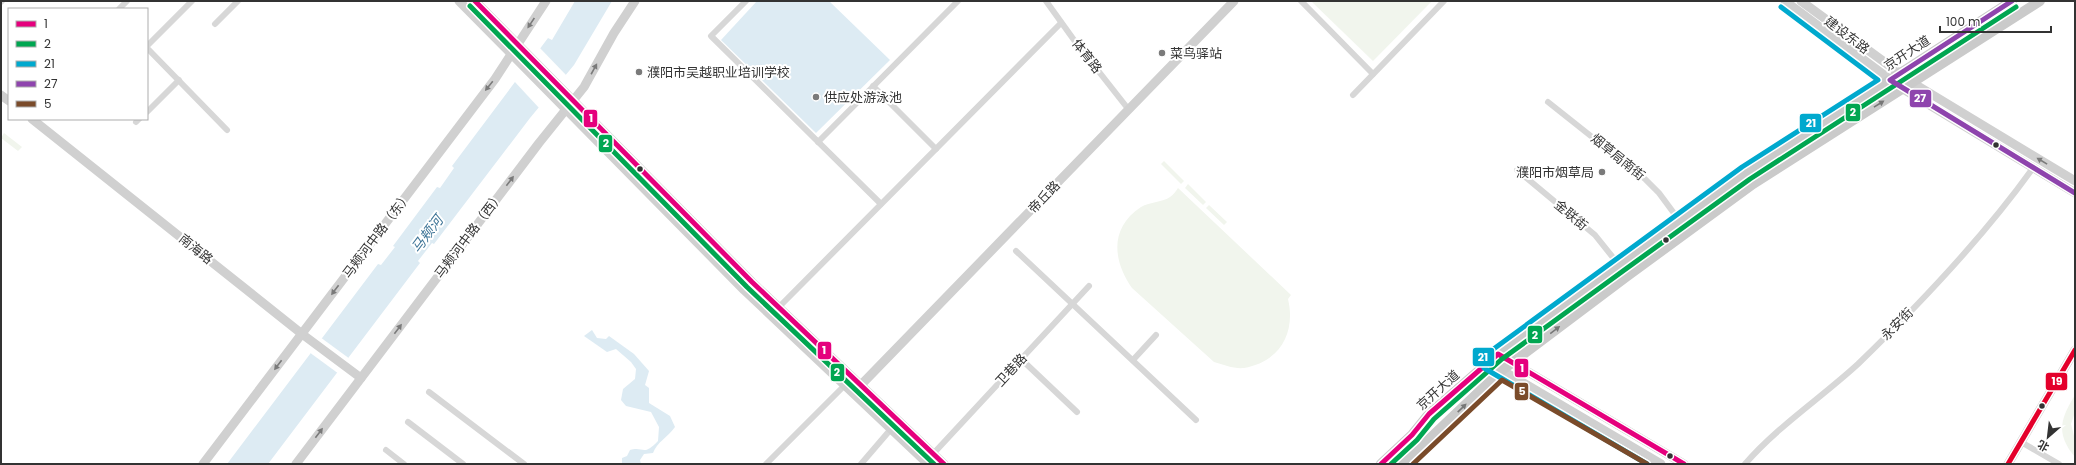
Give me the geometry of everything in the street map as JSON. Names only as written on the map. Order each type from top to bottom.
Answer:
[{"type":"main road","name":"京开大道","points":[[1381,464],[1412,435],[1429,414],[1488,362],[1619,264],[1746,173],[2012,1]]},
{"type":"main road","points":[[1403,464],[1511,363],[1753,184],[2040,1]]},
{"type":"street","points":[[148,46],[192,1]]},
{"type":"street","points":[[215,24],[238,1]]},
{"type":"street","points":[[459,1],[563,108],[739,284],[928,464]]},
{"type":"street","points":[[475,1],[570,99],[779,307],[944,464]]},
{"type":"street","name":"马颊河中路（东）","points":[[203,464],[495,79],[546,1]]},
{"type":"street","name":"马颊河中路（西）","points":[[296,464],[563,108],[570,99],[584,87],[614,33],[635,1]]},
{"type":"street","points":[[746,1],[711,36],[881,204]]},
{"type":"street","points":[[818,142],[958,1]]},
{"type":"street","name":"体育路","points":[[1046,1],[1061,23],[1129,110]]},
{"type":"street","name":"帝丘路","points":[[853,393],[1234,1]]},
{"type":"street","points":[[1301,1],[1373,74]]},
{"type":"street","points":[[1352,95],[1444,1]]},
{"type":"street","name":"建设东路","points":[[1785,1],[1903,89],[2075,193]]},
{"type":"street","name":"建设东路","points":[[1801,1],[1913,83],[2075,181]]},
{"type":"street","points":[[779,307],[1061,23]]},
{"type":"street","points":[[148,48],[227,130]]},
{"type":"street","points":[[148,111],[179,80]]},
{"type":"street","points":[[873,86],[936,149]]},
{"type":"street","name":"烟草局南街","points":[[1548,102],[1645,179],[1659,193],[1679,220]]},
{"type":"street","name":"南海路","points":[[33,120],[302,334],[361,378]]},
{"type":"street","name":"永安街","points":[[1745,464],[1764,444],[1857,365],[1948,274],[2033,168]]},
{"type":"street","name":"金联街","points":[[1517,170],[1595,235],[1619,264]]},
{"type":"street","points":[[1016,251],[1196,420]]},
{"type":"street","name":"卫巷路","points":[[933,454],[1089,286]]},
{"type":"street","points":[[1133,360],[1156,335]]},
{"type":"street","points":[[2008,464],[2075,350]]},
{"type":"street","points":[[1498,354],[1684,464]]},
{"type":"street","points":[[1021,359],[1078,412]]},
{"type":"street","points":[[1488,362],[1660,464]]},
{"type":"street","points":[[766,464],[845,385]]},
{"type":"street","points":[[429,392],[524,464]]},
{"type":"street","points":[[408,422],[463,464]]},
{"type":"street","points":[[861,464],[891,429]]},
{"type":"street","points":[[2021,442],[2059,464]]},
{"type":"street","points":[[386,450],[404,464]]},
{"type":"shaded area","points":[[1311,1],[1432,1],[1373,61]]},
{"type":"shaded area","points":[[4,133],[22,147],[18,151],[1,138]]},
{"type":"shaded area","points":[[1164,161],[1184,181],[1181,184],[1161,164]]},
{"type":"shaded area","points":[[1188,184],[1206,202],[1203,205],[1185,188]]},
{"type":"shaded area","points":[[1178,188],[1291,295],[1288,299],[1290,323],[1287,334],[1276,352],[1257,365],[1236,368],[1214,362],[1132,288],[1121,267],[1117,245],[1123,225],[1131,215],[1141,207],[1167,199]]},
{"type":"shaded area","points":[[1209,205],[1227,222],[1224,225],[1206,208]]},
{"type":"shaded area","points":[[2075,395],[2075,412],[2071,424],[2075,440],[2075,457],[2065,440],[2062,426],[2066,411]]},
{"type":"water","name":"马颊河","points":[[575,1],[612,1],[574,65],[530,118],[434,244],[432,243],[418,261],[420,263],[268,464],[227,464],[378,264],[381,265],[395,247],[393,246],[437,187],[440,188],[454,168],[452,166],[548,38],[552,40]]},
{"type":"water","name":"供应处游泳池","points":[[757,1],[829,1],[890,60],[816,133],[721,40]]},
{"type":"water","points":[[592,330],[597,338],[606,339],[609,336],[634,354],[649,371],[645,385],[649,388],[649,403],[670,416],[675,427],[657,446],[653,453],[644,454],[640,460],[641,464],[622,464],[622,458],[627,456],[630,450],[646,450],[653,446],[658,441],[659,427],[651,412],[626,406],[621,400],[623,389],[635,379],[636,369],[631,362],[616,349],[607,352],[584,336]]},
{"type":"pier","points":[[539,47],[567,76],[540,109],[514,81]]},
{"type":"pier","points":[[320,337],[350,359],[339,374],[309,352]]},
{"type":"transit line","name":"1","points":[[475,1],[752,282],[944,464]]},
{"type":"transit line","name":"27","points":[[2012,1],[1890,80],[2075,193]]},
{"type":"transit line","name":"2","points":[[470,6],[747,287],[934,464]]},
{"type":"transit line","name":"21","points":[[1647,464],[1484,368],[1481,360],[1484,356],[1742,167],[1878,80],[1781,7]]},
{"type":"transit line","name":"2","points":[[1391,464],[1417,440],[1434,419],[1502,359],[1750,179],[2016,7]]},
{"type":"transit line","name":"19","points":[[2008,464],[2075,350]]},
{"type":"transit line","name":"1","points":[[1381,464],[1412,435],[1429,414],[1498,354],[1684,464]]},
{"type":"transit line","name":"5","points":[[1413,464],[1502,380],[1647,464]]},
{"type":"place","name":"菜鸟驿站","points":[[1162,53]]},
{"type":"place","name":"濮阳市吴越职业培训学校","points":[[639,72]]},
{"type":"place","name":"供应处游泳池","points":[[816,97]]},
{"type":"place","name":"濮阳市烟草局","points":[[1602,172]]}]
